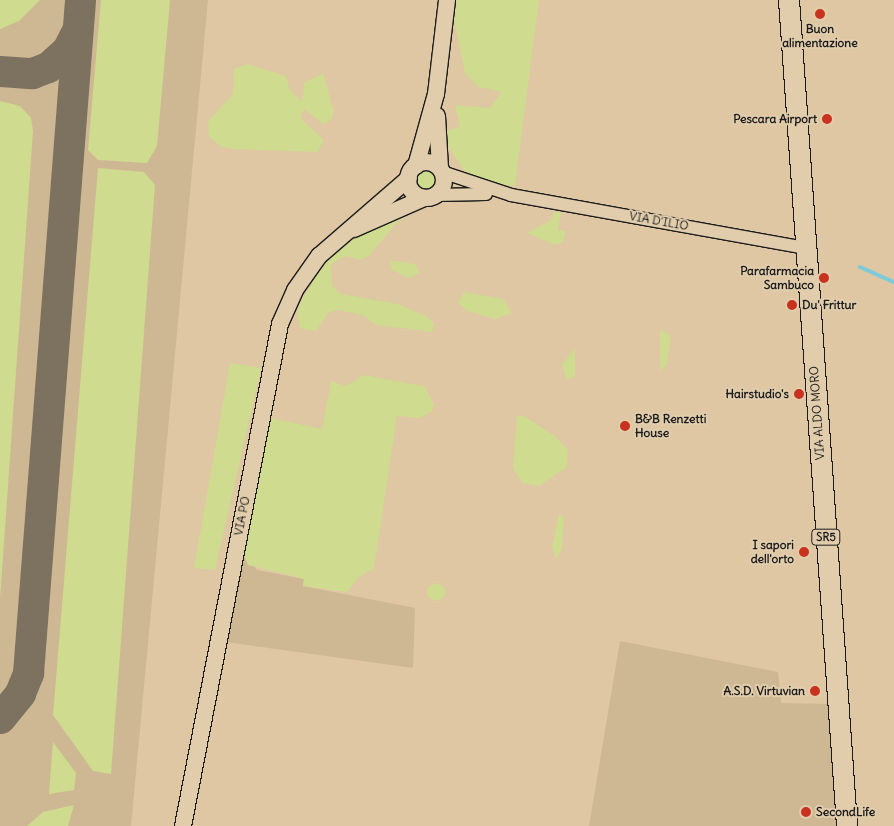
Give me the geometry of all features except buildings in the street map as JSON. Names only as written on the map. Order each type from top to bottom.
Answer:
[{"type":"main road","name":"VIA ALDO MORO","points":[[789,0],[847,826]]},
{"type":"street","points":[[436,94],[441,170],[444,182],[430,197],[414,193],[412,172],[436,94],[447,0]]},
{"type":"street","points":[[412,172],[431,163],[441,170]]},
{"type":"street","name":"VIA D'ILIO","points":[[441,170],[511,195],[806,248]]},
{"type":"street","name":"VIA PO","points":[[183,826],[280,324],[309,268],[412,172]]},
{"type":"street","name":"VIA D'ILIO","points":[[430,197],[511,195]]},
{"type":"street","name":"VIA PO","points":[[349,230],[430,197]]},
{"type":"shaded area","points":[[0,0],[208,0],[131,826],[0,826]]},
{"type":"shaded area","points":[[244,555],[257,570],[304,579],[303,586],[415,608],[413,668],[226,642]]},
{"type":"shaded area","points":[[620,641],[778,672],[781,703],[832,704],[840,826],[589,826]]},
{"type":"green space","points":[[0,0],[40,0],[19,21],[0,29]]},
{"type":"green space","points":[[101,0],[170,0],[157,146],[147,163],[98,160],[88,150]]},
{"type":"green space","points":[[456,0],[539,0],[515,186],[491,183],[464,171],[447,144],[448,130],[460,127],[455,105],[490,108],[501,92],[478,87],[465,73],[454,20]]},
{"type":"green space","points":[[247,64],[286,76],[290,91],[302,101],[304,83],[323,73],[334,112],[331,120],[323,124],[304,109],[300,118],[324,140],[317,152],[234,149],[222,147],[209,137],[208,121],[233,94],[234,69]]},
{"type":"green space","points":[[0,101],[20,106],[31,118],[33,131],[0,599]]},
{"type":"green space","points":[[98,168],[144,172],[155,185],[111,774],[93,771],[53,715]]},
{"type":"green space","points":[[427,169],[435,172],[438,180],[435,188],[427,191],[419,188],[416,180],[419,172]]},
{"type":"green space","points":[[428,203],[398,221],[369,256],[360,260],[346,256],[331,264],[332,286],[341,294],[398,304],[426,316],[434,323],[432,332],[376,325],[362,315],[338,310],[329,312],[316,331],[300,328],[297,310],[323,262],[367,230]]},
{"type":"green space","points":[[554,212],[561,213],[558,230],[566,231],[563,242],[555,245],[527,233],[551,220]]},
{"type":"green space","points":[[390,260],[415,264],[420,273],[409,278],[392,270]]},
{"type":"green space","points":[[464,292],[503,299],[512,313],[495,319],[467,311],[458,303]]},
{"type":"green space","points":[[660,330],[671,335],[667,365],[660,371]]},
{"type":"green space","points":[[575,348],[575,377],[567,380],[562,365]]},
{"type":"green space","points":[[230,363],[261,368],[215,570],[194,568]]},
{"type":"green space","points":[[363,375],[424,386],[434,404],[432,411],[419,418],[397,416],[374,568],[359,577],[347,592],[303,586],[304,579],[248,565],[244,555],[270,418],[322,429],[331,381],[346,386]]},
{"type":"green space","points":[[517,416],[524,416],[556,437],[568,450],[567,467],[539,486],[522,483],[513,468]]},
{"type":"green space","points":[[559,514],[564,518],[562,549],[556,559],[552,547]]},
{"type":"green space","points":[[436,583],[442,586],[445,592],[442,598],[436,601],[430,598],[427,592],[430,586]]},
{"type":"green space","points":[[53,742],[76,773],[74,790],[49,794]]},
{"type":"green space","points":[[74,805],[68,826],[27,826],[43,812]]},
{"type":"waterway","points":[[860,267],[894,282]]},
{"type":"taxiway","points":[[0,718],[20,693],[28,673],[80,0]]},
{"type":"taxiway","points":[[0,71],[32,73],[48,67],[67,50],[77,30]]},
{"type":"place","name":"Buon alimentazione","points":[[820,14]]},
{"type":"place","name":"Pescara Airport","points":[[827,119]]},
{"type":"place","name":"Parafarmacia Sambuco","points":[[824,278]]},
{"type":"place","name":"Du' Frittur","points":[[792,305]]},
{"type":"place","name":"Hairstudio's","points":[[799,394]]},
{"type":"place","name":"B&B Renzetti House","points":[[625,426]]},
{"type":"place","name":"I sapori dell'orto","points":[[804,552]]},
{"type":"place","name":"A.S.D. Virtuvian","points":[[815,691]]},
{"type":"place","name":"SecondLife","points":[[806,812]]}]
